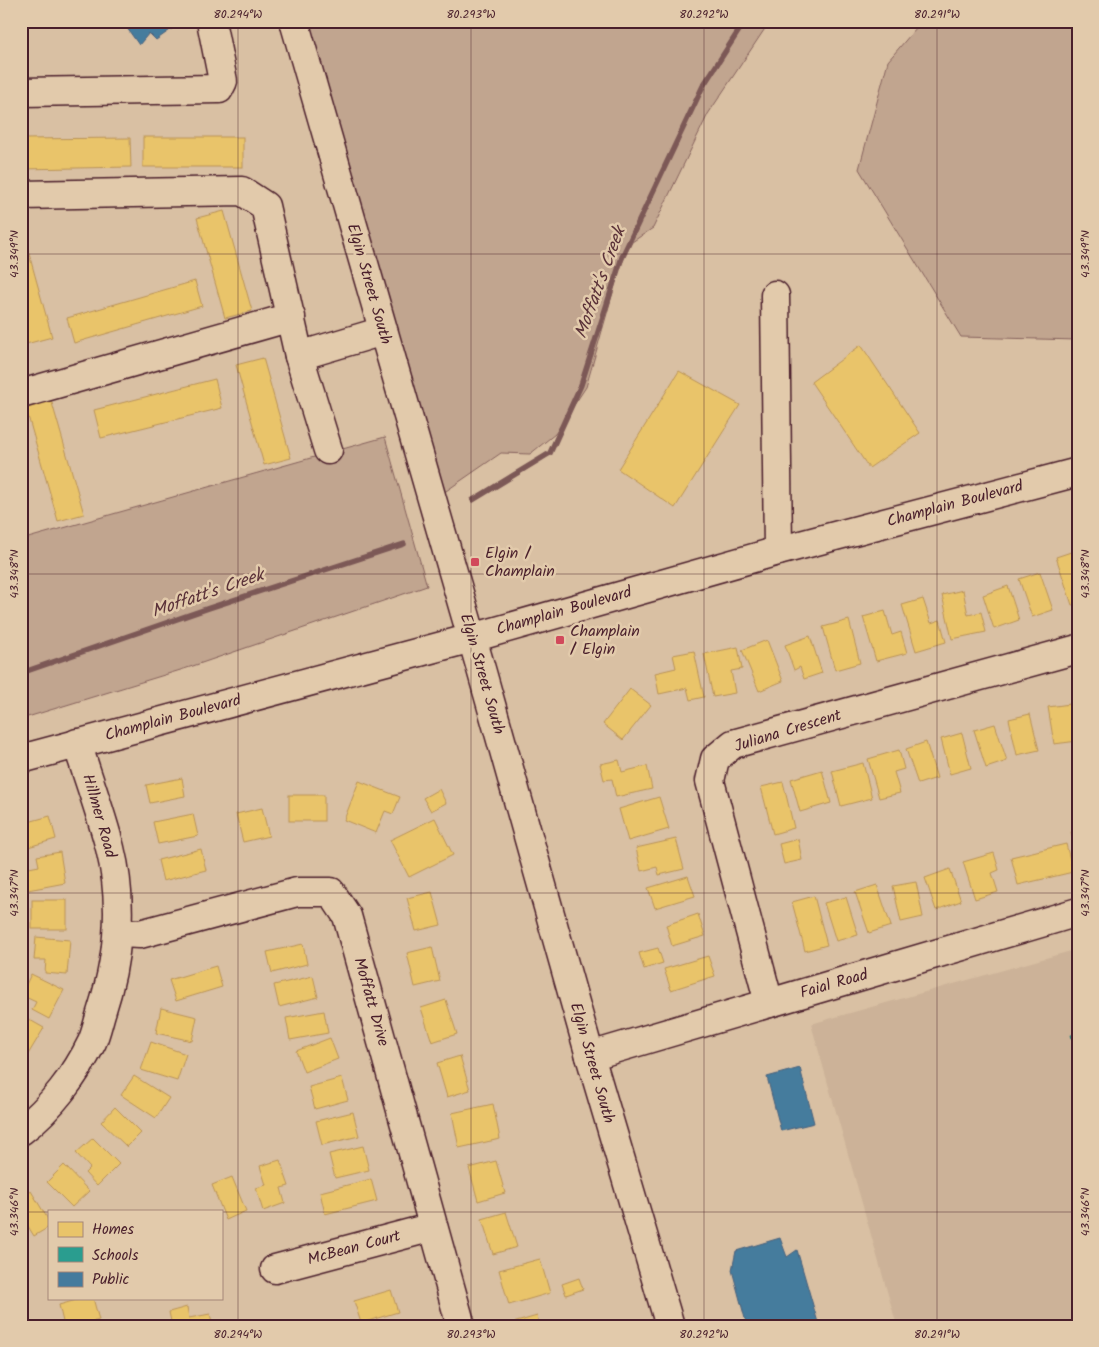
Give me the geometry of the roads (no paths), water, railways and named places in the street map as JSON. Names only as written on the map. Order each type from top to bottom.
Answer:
[{"type":"street","points":[[21,92],[219,89],[223,81],[211,21]]},
{"type":"street","name":"Elgin Street South","points":[[294,21],[590,1056],[670,1326]]},
{"type":"street","points":[[21,195],[242,191],[265,206],[299,356],[328,450]]},
{"type":"street","points":[[775,295],[778,551]]},
{"type":"street","points":[[21,394],[290,317]]},
{"type":"street","points":[[299,356],[382,331]]},
{"type":"street","name":"Champlain Boulevard","points":[[21,759],[472,638],[778,551],[1078,472]]},
{"type":"street","name":"Juliana Crescent","points":[[769,1003],[710,781],[714,759],[733,744],[1078,649]]},
{"type":"street","name":"Hillmer Road","points":[[21,1131],[30,1124],[61,1090],[78,1068],[93,1040],[108,990],[118,933],[118,895],[111,849],[77,743]]},
{"type":"street","name":"Moffatt Drive","points":[[118,933],[140,934],[297,892],[331,892],[347,916],[461,1326]]},
{"type":"street","name":"Faial Road","points":[[590,1056],[1078,912]]},
{"type":"street","name":"McBean Court","points":[[275,1269],[433,1227]]},
{"type":"waterway","name":"Moffatt's Creek","points":[[473,500],[550,453],[581,385],[622,257],[703,86],[745,21]]},
{"type":"waterway","name":"Moffatt's Creek","points":[[21,673],[209,608],[404,544]]},
{"type":"place","name":"Elgin / Champlain","points":[[475,562]]},
{"type":"place","name":"Champlain / Elgin","points":[[560,640]]}]
